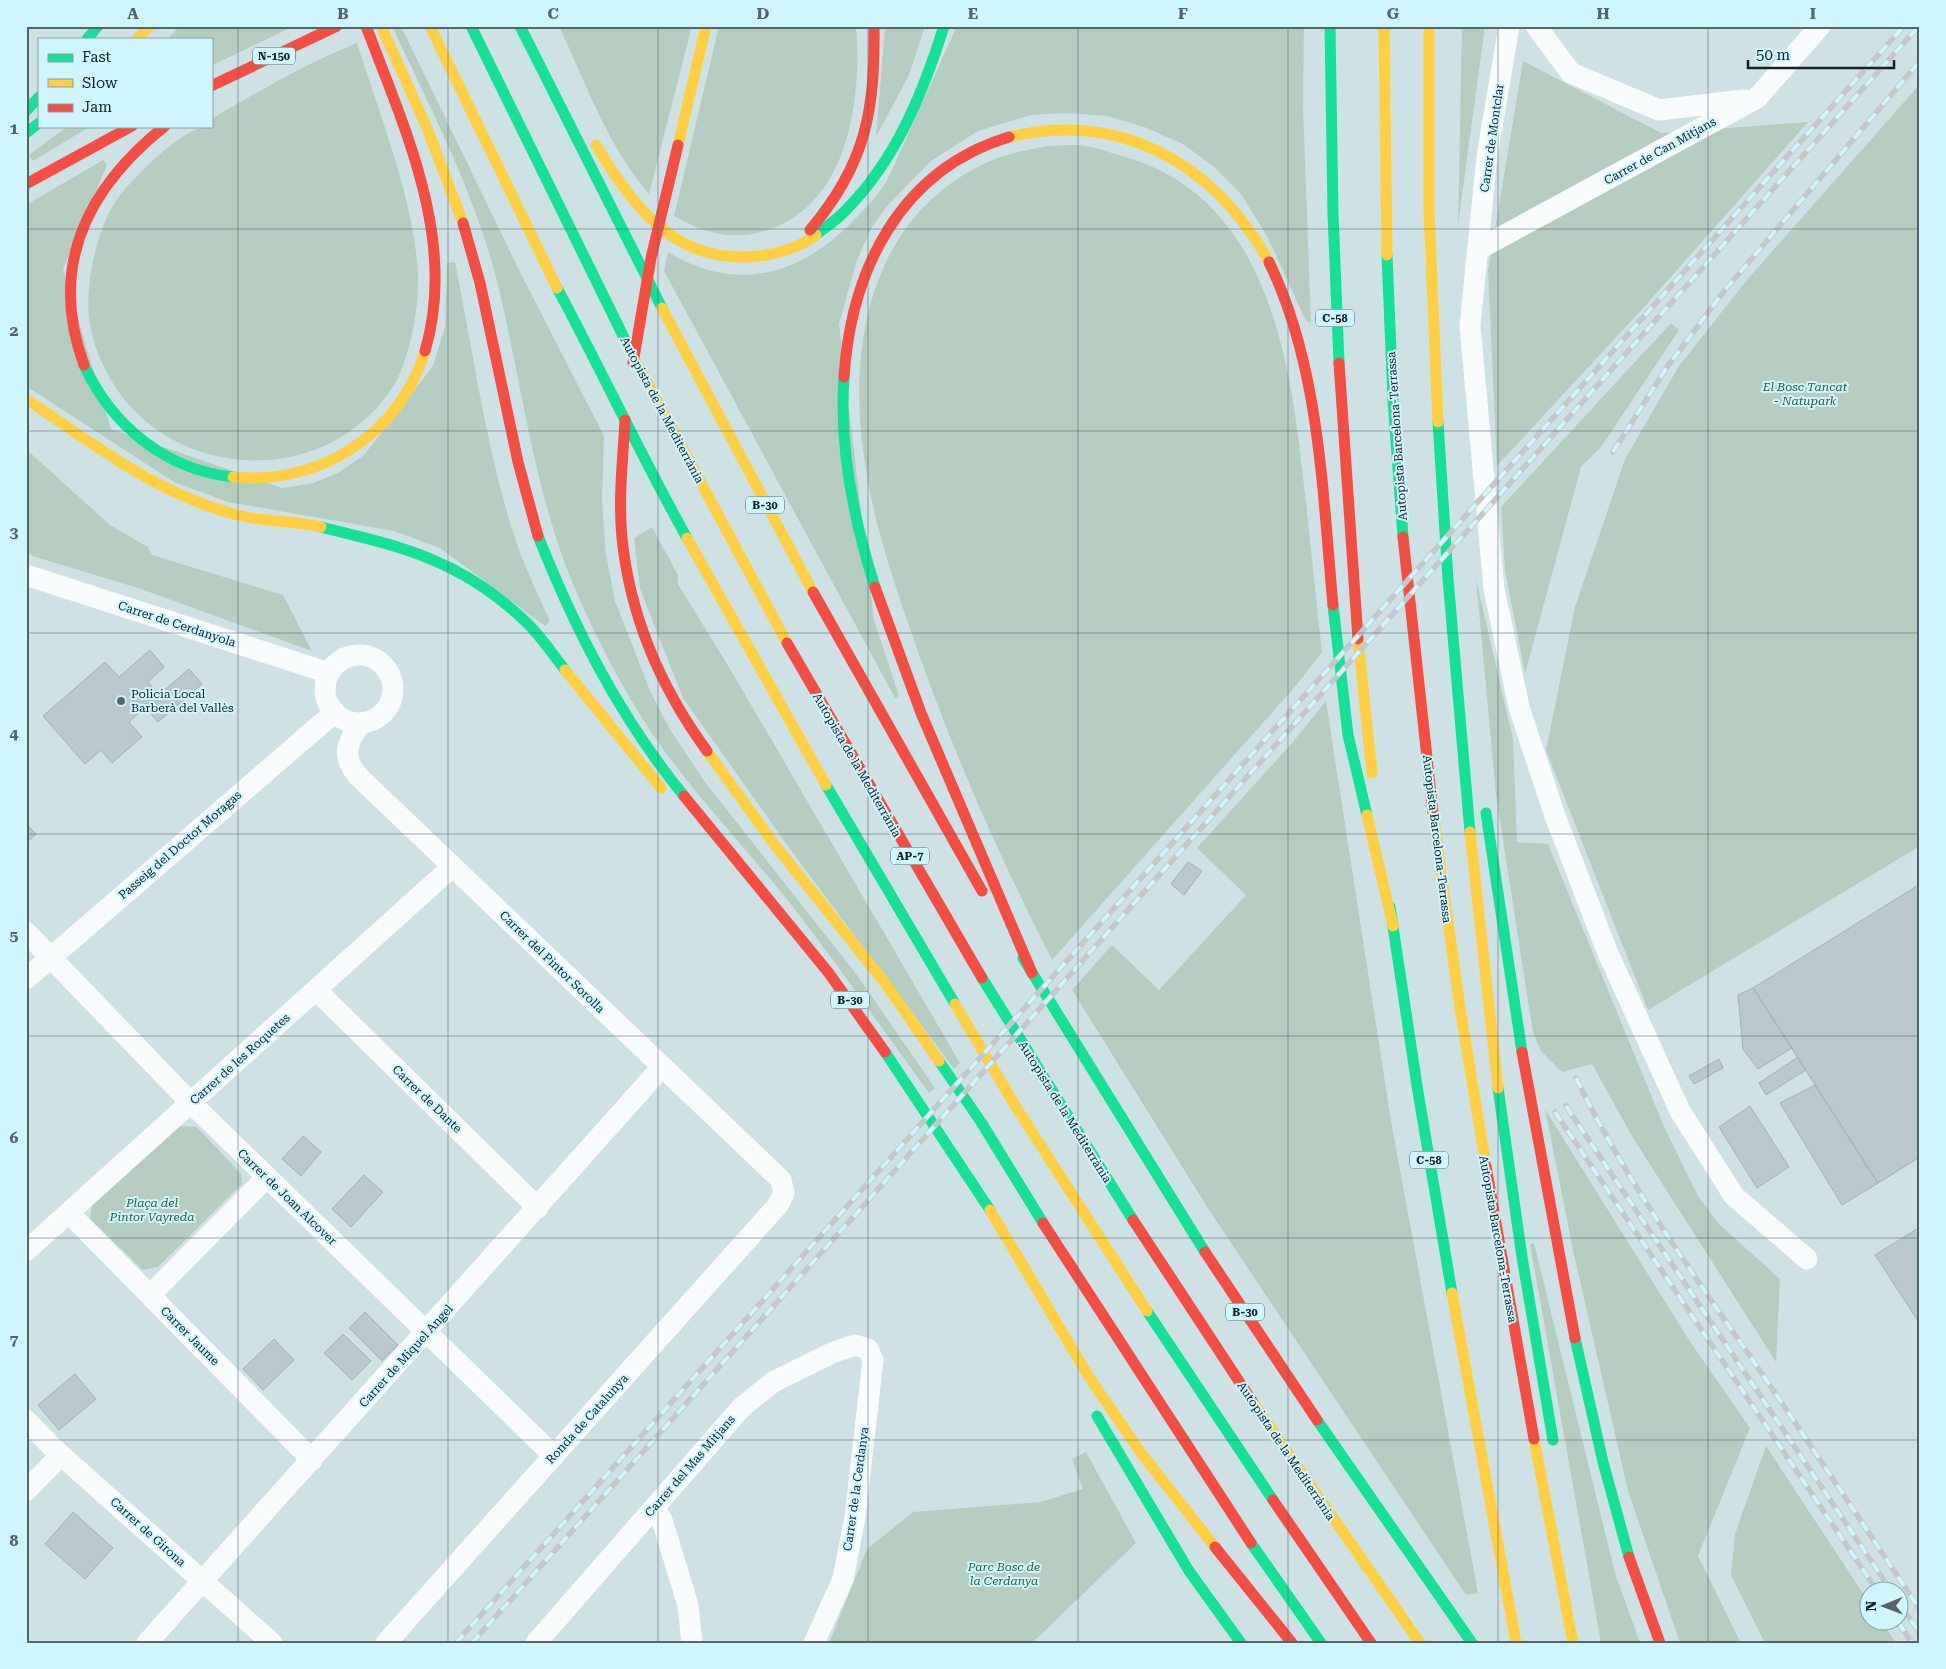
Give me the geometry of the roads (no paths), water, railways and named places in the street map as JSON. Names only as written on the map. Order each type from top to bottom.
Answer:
[{"type":"main road","points":[[88,38],[98,26]]},
{"type":"main road","points":[[138,38],[150,26]]},
{"type":"main road","name":"N-150","points":[[212,86],[337,26]]},
{"type":"main road","points":[[163,128],[124,160],[92,205],[81,233],[73,261],[70,292],[72,324],[79,355],[90,379],[104,402],[126,428],[160,455],[184,466],[230,477],[266,479],[294,476],[322,466],[372,435],[392,415],[410,391],[421,365],[430,334],[434,301],[435,268],[432,237],[422,185],[366,26]]},
{"type":"main road","name":"B-30","points":[[381,26],[434,144],[465,228],[480,283],[525,493],[543,548],[563,597],[602,677],[651,755],[868,1024],[1006,1235],[1089,1377],[1115,1416],[1153,1468],[1292,1643]]},
{"type":"main road","name":"AP-7","points":[[430,26],[549,273],[600,366],[649,470],[815,766],[996,1073],[1073,1197],[1178,1359],[1371,1643]]},
{"type":"main road","name":"Autopista de la Mediterrània","points":[[471,26],[580,252],[680,446],[837,734],[1036,1068],[1160,1262],[1306,1482],[1420,1643]]},
{"type":"main road","points":[[522,26],[580,118]]},
{"type":"main road","name":"B-30","points":[[522,26],[628,244],[788,548],[955,847],[1185,1221],[1304,1400],[1472,1643]]},
{"type":"main road","points":[[631,378],[651,258],[706,26]]},
{"type":"main road","points":[[766,258],[791,245],[826,214],[850,178],[866,131],[871,104],[874,26]]},
{"type":"main road","points":[[590,135],[622,188],[642,212],[688,246],[708,255],[736,259],[766,258],[792,250],[810,240],[849,208],[867,185],[908,120],[927,80],[944,26]]},
{"type":"main road","name":"C-58","points":[[1330,26],[1333,277],[1339,395],[1355,609],[1374,786]]},
{"type":"main road","name":"Autopista Barcelona-Terrassa","points":[[1384,26],[1384,173],[1388,306],[1405,560],[1433,821],[1474,1104],[1515,1338],[1573,1643]]},
{"type":"main road","points":[[1430,26],[1429,211],[1434,350],[1447,504],[1448,579],[1487,1000],[1511,1184],[1554,1450]]},
{"type":"main road","points":[[212,89],[225,79]]},
{"type":"main road","points":[[26,111],[38,97]]},
{"type":"main road","points":[[26,134],[38,124]]},
{"type":"main road","points":[[26,184],[128,128]]},
{"type":"main road","points":[[1032,972],[922,716],[891,634],[858,526],[846,459],[843,419],[844,370],[852,312],[861,278],[886,230],[924,186],[962,156],[986,144],[1011,136],[1041,131],[1074,130],[1119,135],[1172,156],[1197,172],[1217,190],[1252,233],[1281,286],[1301,341],[1316,430],[1347,732],[1393,926]]},
{"type":"main road","points":[[26,399],[143,476],[175,494],[242,516],[312,525],[390,544],[448,565],[475,580],[527,623],[671,801]]},
{"type":"main road","points":[[628,403],[622,462],[622,536],[629,584],[642,629],[660,676],[688,725],[774,844],[885,983],[981,1122],[1064,1260],[1249,1540],[1321,1643]]},
{"type":"main road","points":[[1447,504],[1458,569],[1464,628]]},
{"type":"main road","name":"C-58","points":[[1376,805],[1414,1068],[1458,1329],[1516,1643]]},
{"type":"main road","points":[[1485,805],[1539,1161],[1564,1286],[1611,1491],[1631,1562],[1660,1643]]},
{"type":"main road","points":[[736,878],[778,911]]},
{"type":"main road","points":[[960,1167],[1068,1366]]},
{"type":"main road","points":[[1091,1407],[1190,1572],[1241,1643]]},
{"type":"main road","points":[[1579,1614],[1581,1643]]},
{"type":"street","name":"Carrer de Montclar","points":[[1510,26],[1487,156],[1470,326],[1494,589],[1519,707],[1555,816],[1607,951],[1680,1111],[1734,1196],[1807,1259]]},
{"type":"street","points":[[1536,26],[1571,73],[1659,110],[1756,98]]},
{"type":"street","name":"Carrer de Can Mitjans","points":[[1479,249],[1756,98],[1820,26]]},
{"type":"street","name":"Carrer de Cerdanyola","points":[[26,575],[329,673]]},
{"type":"street","points":[[353,655],[369,656],[382,664],[391,677],[393,693],[387,707],[376,718],[361,723],[351,722],[334,712],[325,694],[329,673],[339,661],[353,655]]},
{"type":"street","name":"Passeig del Doctor Moragas","points":[[26,979],[334,712]]},
{"type":"street","name":"Carrer del Pintor Sorolla","points":[[361,723],[348,746],[351,768],[452,867],[781,1180],[784,1194]]},
{"type":"street","name":"Carrer de les Roquetes","points":[[26,1250],[191,1104],[452,867]]},
{"type":"street","name":"Carrer de Joan Alcover","points":[[26,932],[49,959],[191,1104],[554,1456]]},
{"type":"street","name":"Carrer de Dante","points":[[316,990],[538,1208]]},
{"type":"street","name":"Carrer de Miquel Angel","points":[[147,1643],[538,1208],[662,1067]]},
{"type":"street","points":[[150,1295],[267,1177]]},
{"type":"street","name":"Ronda de Catalunya","points":[[386,1643],[778,1205],[784,1194]]},
{"type":"street","name":"Carrer Jaume","points":[[69,1212],[312,1460]]},
{"type":"street","name":"Carrer del Mas Mitjans","points":[[536,1643],[741,1408],[773,1382],[834,1352],[855,1345],[868,1349],[873,1360]]},
{"type":"street","name":"Carrer de la Cerdanya","points":[[814,1643],[843,1579],[855,1517],[873,1360]]},
{"type":"street","name":"Carrer de Girona","points":[[26,1420],[61,1455],[272,1643]]},
{"type":"street","points":[[26,1491],[61,1455]]},
{"type":"street","points":[[654,1508],[662,1520],[688,1605],[692,1643]]},
{"type":"railway","points":[[456,1643],[1904,26]]},
{"type":"railway","points":[[472,1643],[1919,26]]},
{"type":"railway","points":[[1613,452],[1667,367],[1725,290],[1920,61]]},
{"type":"railway","points":[[1576,1078],[1615,1152],[1659,1223],[1920,1610]]},
{"type":"railway","points":[[1566,1106],[1885,1582]]},
{"type":"railway","points":[[1555,1112],[1871,1582]]},
{"type":"railway","points":[[1908,1616],[1920,1633]]},
{"type":"railway","points":[[1905,1632],[1912,1643]]},
{"type":"place","name":"Policia Local Barberà del Vallès","points":[[121,701]]},
{"type":"park label","name":"El Bosc Tancat - Natupark","points":[[1805,394]]},
{"type":"park label","name":"Plaça del Pintor Vayreda","points":[[152,1210]]},
{"type":"park label","name":"Parc Bosc de la Cerdanya","points":[[1004,1574]]}]
